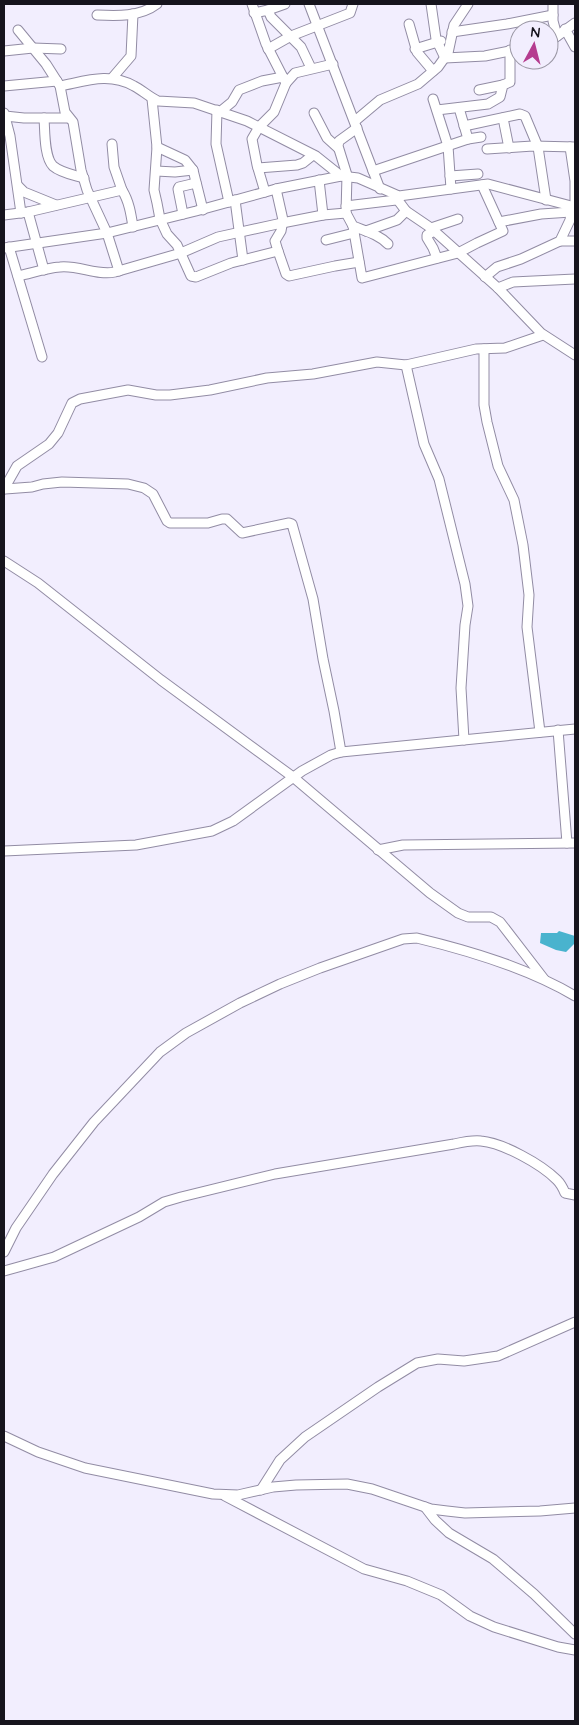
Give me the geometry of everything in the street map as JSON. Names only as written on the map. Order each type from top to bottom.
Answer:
[{"type":"street","points":[[97,15],[133,14],[157,4]]},
{"type":"street","points":[[265,192],[252,139],[259,127],[274,112],[285,80],[268,49],[253,8],[268,10],[285,4]]},
{"type":"street","points":[[310,4],[380,189]]},
{"type":"street","points":[[268,49],[291,36],[350,14],[353,4]]},
{"type":"street","points":[[431,4],[436,39],[445,58]]},
{"type":"street","points":[[468,4],[454,24],[448,53],[445,58],[418,84],[380,100],[340,141],[338,148],[344,175],[346,210],[353,230],[362,278],[458,253],[502,233],[502,228],[482,185]]},
{"type":"street","points":[[553,4],[553,20]]},
{"type":"street","points":[[268,10],[271,17],[301,46],[311,68]]},
{"type":"street","points":[[113,78],[131,56],[133,14]]},
{"type":"street","points":[[415,49],[438,42],[452,35],[553,15]]},
{"type":"street","points":[[559,34],[575,23]]},
{"type":"street","points":[[409,24],[415,49],[432,71]]},
{"type":"street","points":[[565,29],[575,47]]},
{"type":"street","points":[[18,30],[46,64],[58,84],[62,104],[73,122],[84,178],[90,197],[107,233],[119,271]]},
{"type":"street","points":[[4,51],[33,48],[62,49]]},
{"type":"street","points":[[445,58],[485,56],[509,51]]},
{"type":"street","points":[[219,111],[232,102],[239,90],[262,81],[285,80],[295,73],[333,64]]},
{"type":"street","points":[[479,90],[510,82],[512,70]]},
{"type":"street","points":[[4,86],[58,84],[113,78],[135,86],[152,99],[194,103],[259,127],[313,154],[344,175],[358,178],[395,197],[406,211],[432,229],[498,288],[543,335],[575,356]]},
{"type":"street","points":[[437,110],[488,104],[500,97],[503,85]]},
{"type":"street","points":[[152,99],[157,147],[154,190],[160,219],[167,234],[181,252],[191,276],[196,277],[231,263],[278,252]]},
{"type":"street","points":[[433,99],[448,146],[451,189]]},
{"type":"street","points":[[494,101],[509,148]]},
{"type":"street","points":[[459,108],[468,139]]},
{"type":"street","points":[[219,111],[216,144],[232,201],[242,260]]},
{"type":"street","points":[[314,113],[327,138],[338,148]]},
{"type":"street","points":[[44,270],[38,244],[24,213],[17,186],[4,114],[44,118],[69,118]]},
{"type":"street","points":[[464,126],[520,114],[525,116],[538,146],[546,200]]},
{"type":"street","points":[[44,118],[49,160],[54,166],[64,172],[84,178]]},
{"type":"street","points":[[373,171],[468,139],[481,137]]},
{"type":"street","points":[[112,144],[114,167],[126,196],[133,227]]},
{"type":"street","points":[[487,149],[538,146],[573,147],[573,208],[570,220],[560,240]]},
{"type":"street","points":[[157,147],[185,160],[192,170],[203,210]]},
{"type":"street","points":[[258,168],[296,165],[313,154]]},
{"type":"street","points":[[156,171],[175,172],[192,170]]},
{"type":"street","points":[[450,176],[478,174]]},
{"type":"street","points":[[42,357],[18,276],[6,248],[107,233],[203,210],[276,189],[344,175]]},
{"type":"street","points":[[319,180],[323,215]]},
{"type":"street","points":[[183,214],[178,188],[196,183]]},
{"type":"street","points":[[18,276],[60,267],[88,269],[106,274],[181,252],[212,239],[238,232],[346,210],[395,197],[482,185],[496,185],[573,208]]},
{"type":"street","points":[[17,186],[24,192],[56,205]]},
{"type":"street","points":[[276,189],[282,223],[275,241],[286,274],[289,276],[359,262]]},
{"type":"street","points":[[4,215],[24,213],[122,190]]},
{"type":"street","points":[[499,222],[573,208]]},
{"type":"street","points":[[366,231],[397,220],[406,211]]},
{"type":"street","points":[[437,258],[427,235],[432,229],[458,218]]},
{"type":"street","points":[[326,240],[353,230],[366,231],[383,239],[388,244]]},
{"type":"street","points":[[485,277],[497,267],[521,259],[560,240],[575,240]]},
{"type":"street","points":[[498,288],[513,282],[575,279]]},
{"type":"street","points":[[4,489],[17,466],[49,444],[58,433],[72,403],[76,400],[128,390],[156,395],[170,395],[210,390],[267,378],[313,374],[377,362],[406,365],[484,349],[505,348],[543,335]]},
{"type":"street","points":[[484,349],[484,405],[487,422],[498,466],[514,500],[523,546],[529,595],[526,627],[540,732]]},
{"type":"street","points":[[406,365],[424,444],[439,479],[465,584],[468,606],[461,688],[464,740]]},
{"type":"street","points":[[4,489],[32,488],[43,484],[62,482],[128,484],[144,488],[153,494],[166,521],[172,524],[208,523],[226,519],[242,532],[292,524],[313,599],[322,660],[331,692],[341,752]]},
{"type":"street","points":[[4,561],[38,583],[161,680],[293,777],[430,893],[458,913],[468,917],[491,917],[500,922],[546,982]]},
{"type":"street","points":[[4,851],[136,845],[212,831],[233,821],[293,777],[331,755],[341,752],[575,729]]},
{"type":"street","points":[[378,850],[413,845],[571,843],[558,730]]},
{"type":"street","points":[[4,1252],[16,1228],[52,1174],[94,1122],[160,1052],[186,1033],[240,1003],[280,984],[320,968],[403,940],[418,938],[512,966],[575,996]]},
{"type":"street","points":[[4,1271],[54,1257],[139,1217],[164,1202],[181,1197],[275,1174],[479,1140],[492,1142],[531,1161],[556,1179],[566,1193],[575,1195]]},
{"type":"street","points":[[261,1490],[280,1460],[305,1437],[417,1363],[438,1359],[464,1361],[498,1356],[575,1322]]},
{"type":"street","points":[[4,1436],[38,1452],[85,1468],[223,1495],[238,1496],[261,1490],[296,1485],[347,1484],[425,1507],[465,1513],[575,1508]]},
{"type":"street","points":[[223,1495],[364,1569],[406,1581],[441,1594],[470,1616],[494,1627],[558,1647],[575,1650]]},
{"type":"street","points":[[425,1507],[449,1533],[494,1559],[575,1634]]},
{"type":"water","points":[[559,931],[575,936],[575,943],[566,952],[540,943],[541,933],[557,933]]}]
